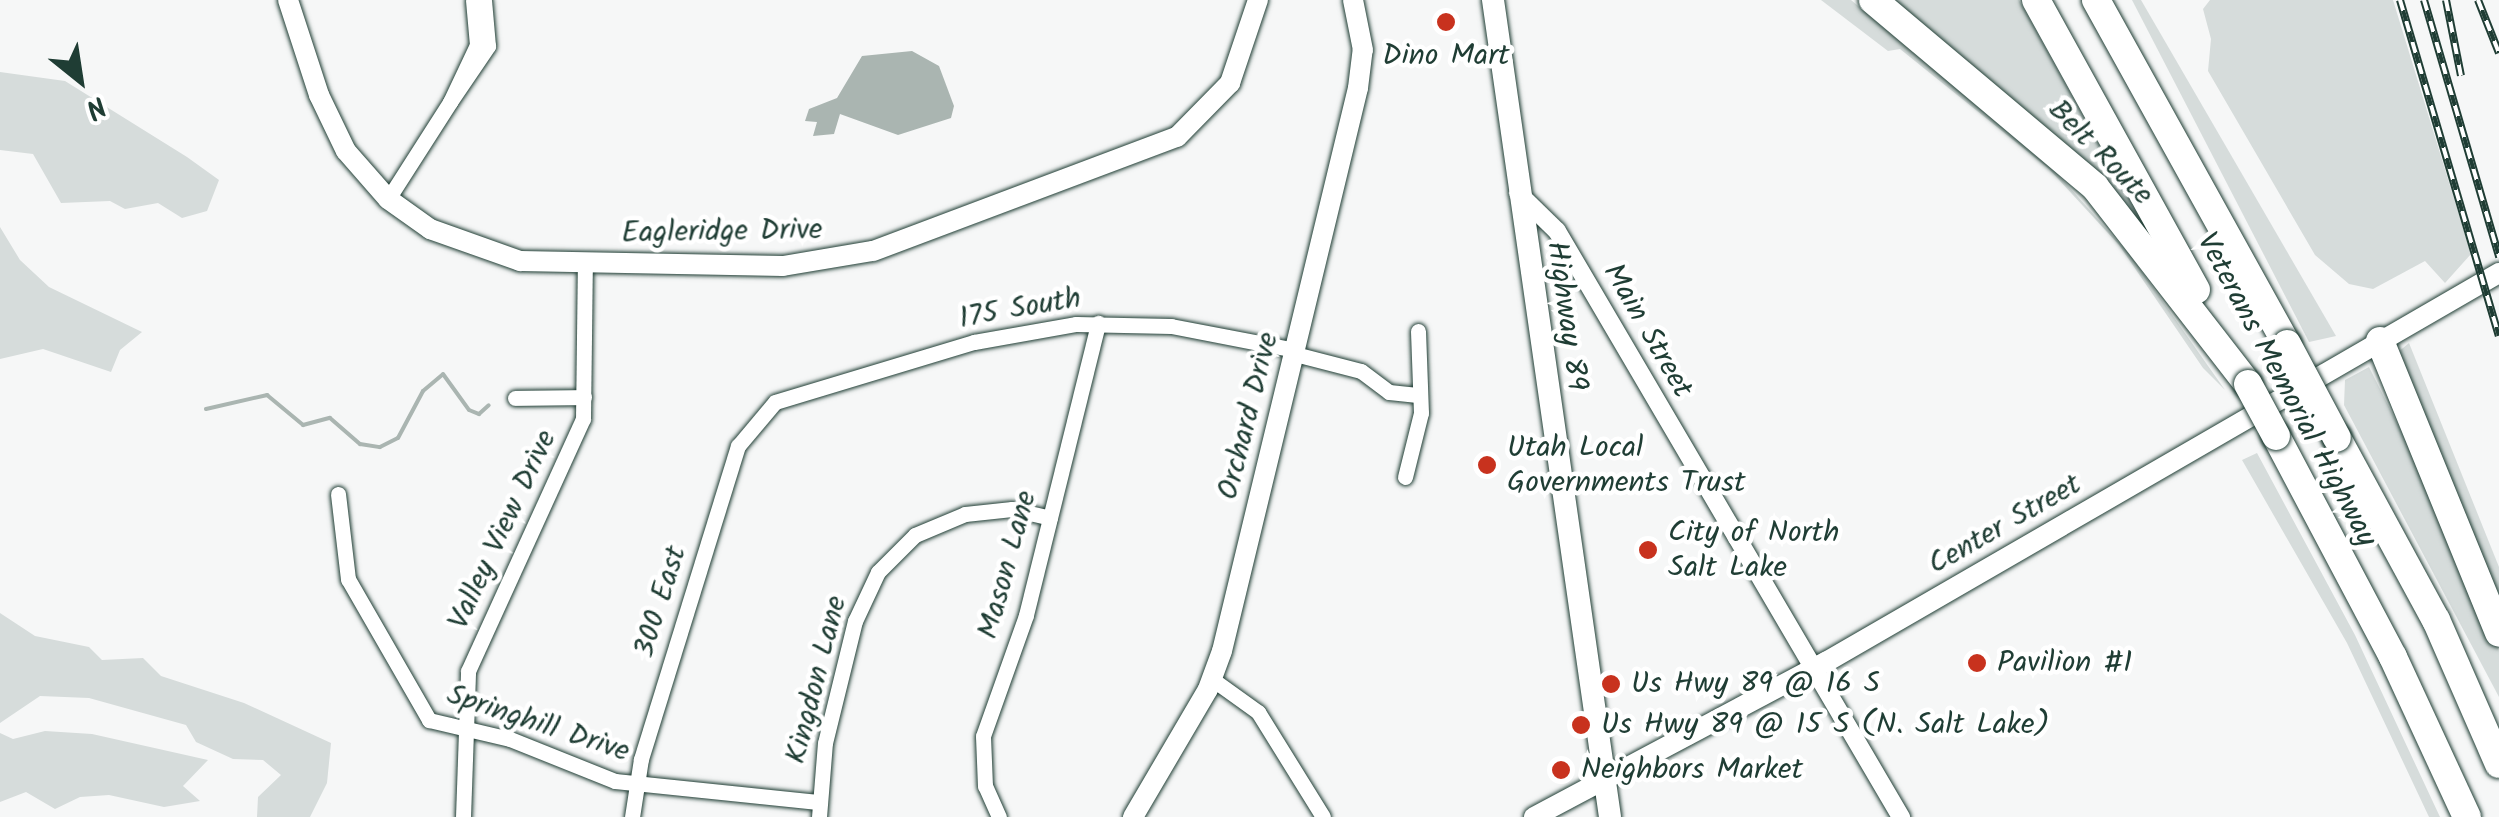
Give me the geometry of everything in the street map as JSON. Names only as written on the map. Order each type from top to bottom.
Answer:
[{"type":"highway","name":"Belt Route","points":[[1873,0],[2094,186],[2248,384]]},
{"type":"highway","name":"Veterans Memorial Highway","points":[[2036,0],[2393,657],[2466,817]]},
{"type":"highway","name":"Veterans Memorial Highway","points":[[2096,0],[2436,620],[2499,764]]},
{"type":"highway","points":[[2380,341],[2499,633]]},
{"type":"main road","name":"Eagleridge Drive","points":[[288,0],[331,124],[388,199],[466,246],[520,260],[585,264],[830,262],[1158,148],[1202,118],[1230,82],[1259,1]]},
{"type":"main road","name":"Highway 89","points":[[1493,0],[1610,817]]},
{"type":"main road","name":"Orchard Drive","points":[[1134,817],[1212,679],[1296,352],[1361,76],[1351,4]]},
{"type":"main road","name":"Center Street","points":[[1534,817],[1602,777],[1812,668],[2499,273]]},
{"type":"street","points":[[450,102],[479,40],[473,0]]},
{"type":"street","points":[[388,199],[488,46],[484,0]]},
{"type":"street","name":"Main Street","points":[[1518,193],[1556,231],[1901,817]]},
{"type":"street","name":"Valley View Drive","points":[[463,817],[462,730],[468,671],[576,440],[584,398],[585,264]]},
{"type":"street","name":"175 South","points":[[762,411],[802,391],[857,381],[974,342],[1098,323],[1200,329],[1360,371],[1389,392],[1420,396]]},
{"type":"street","name":"Mason Lane","points":[[999,817],[985,786],[983,736],[1026,616],[1098,323]]},
{"type":"street","points":[[1405,476],[1420,396],[1418,331]]},
{"type":"street","points":[[514,398],[584,398]]},
{"type":"street","name":"300 East","points":[[632,817],[637,784],[738,446],[762,411]]},
{"type":"street","name":"Springhill Drive","points":[[338,494],[342,556],[354,593],[419,710],[462,730],[510,739],[596,776],[818,810]]},
{"type":"street","name":"Kingdon Lane","points":[[818,810],[824,743],[855,621],[878,572],[916,535],[964,514],[1012,509],[1050,518]]},
{"type":"street","points":[[1212,679],[1258,712],[1323,817]]},
{"type":"shaded area","points":[[1821,0],[1851,0],[2052,168],[2130,255],[2225,390],[2203,368],[2119,245],[2048,168],[1900,49],[1888,51]]},
{"type":"shaded area","points":[[1890,0],[2019,0],[2146,230],[2073,150]]},
{"type":"shaded area","points":[[2132,0],[2141,0],[2336,336],[2309,342]]},
{"type":"shaded area","points":[[2210,0],[2393,0],[2471,254],[2445,283],[2425,261],[2373,289],[2349,284],[2315,255],[2208,71],[2211,39],[2203,9]]},
{"type":"shaded area","points":[[912,51],[939,66],[954,106],[951,118],[898,135],[840,114],[834,134],[813,136],[817,122],[805,121],[809,109],[837,98],[862,56]]},
{"type":"shaded area","points":[[0,72],[65,81],[187,157],[219,180],[207,211],[182,218],[158,203],[125,209],[110,201],[61,203],[33,154],[0,150]]},
{"type":"shaded area","points":[[0,227],[20,260],[49,287],[142,332],[120,350],[111,372],[43,349],[0,359]]},
{"type":"shaded area","points":[[2409,343],[2499,567],[2499,609],[2397,353]]},
{"type":"shaded area","points":[[2369,367],[2452,533],[2499,651],[2499,697],[2344,405],[2345,380]]},
{"type":"shaded area","points":[[2257,453],[2355,635],[2440,817],[2429,817],[2347,643],[2242,460]]},
{"type":"shaded area","points":[[0,613],[35,636],[89,647],[102,660],[143,658],[161,676],[244,703],[331,743],[327,783],[310,817],[257,817],[258,797],[281,775],[263,760],[233,759],[196,742],[186,725],[89,698],[40,696],[0,723]]},
{"type":"shaded area","points":[[45,731],[92,734],[208,760],[183,786],[200,801],[164,807],[109,795],[80,797],[55,809],[26,792],[0,802],[0,733],[13,739]]},
{"type":"waterway","points":[[206,409],[267,395],[303,425],[330,418],[360,444],[380,447],[398,438],[423,391],[443,374],[469,410],[479,414],[489,405]]},
{"type":"railway","points":[[2400,0],[2499,336]]},
{"type":"railway","points":[[2424,0],[2499,257]]},
{"type":"railway","points":[[2446,0],[2461,76]]},
{"type":"railway","points":[[2478,0],[2499,53]]},
{"type":"place","name":"Dino Mart","points":[[1446,22]]},
{"type":"place","name":"Utah Local Governments Trust","points":[[1487,465]]},
{"type":"place","name":"City of North Salt Lake","points":[[1648,550]]},
{"type":"place","name":"Pavilion #1","points":[[1977,663]]},
{"type":"place","name":"Us Hwy 89 @ 16 S","points":[[1611,684]]},
{"type":"place","name":"Us Hwy 89 @ 15 S (N. Salt Lake)","points":[[1581,725]]},
{"type":"place","name":"Neighbors Market","points":[[1561,770]]}]
